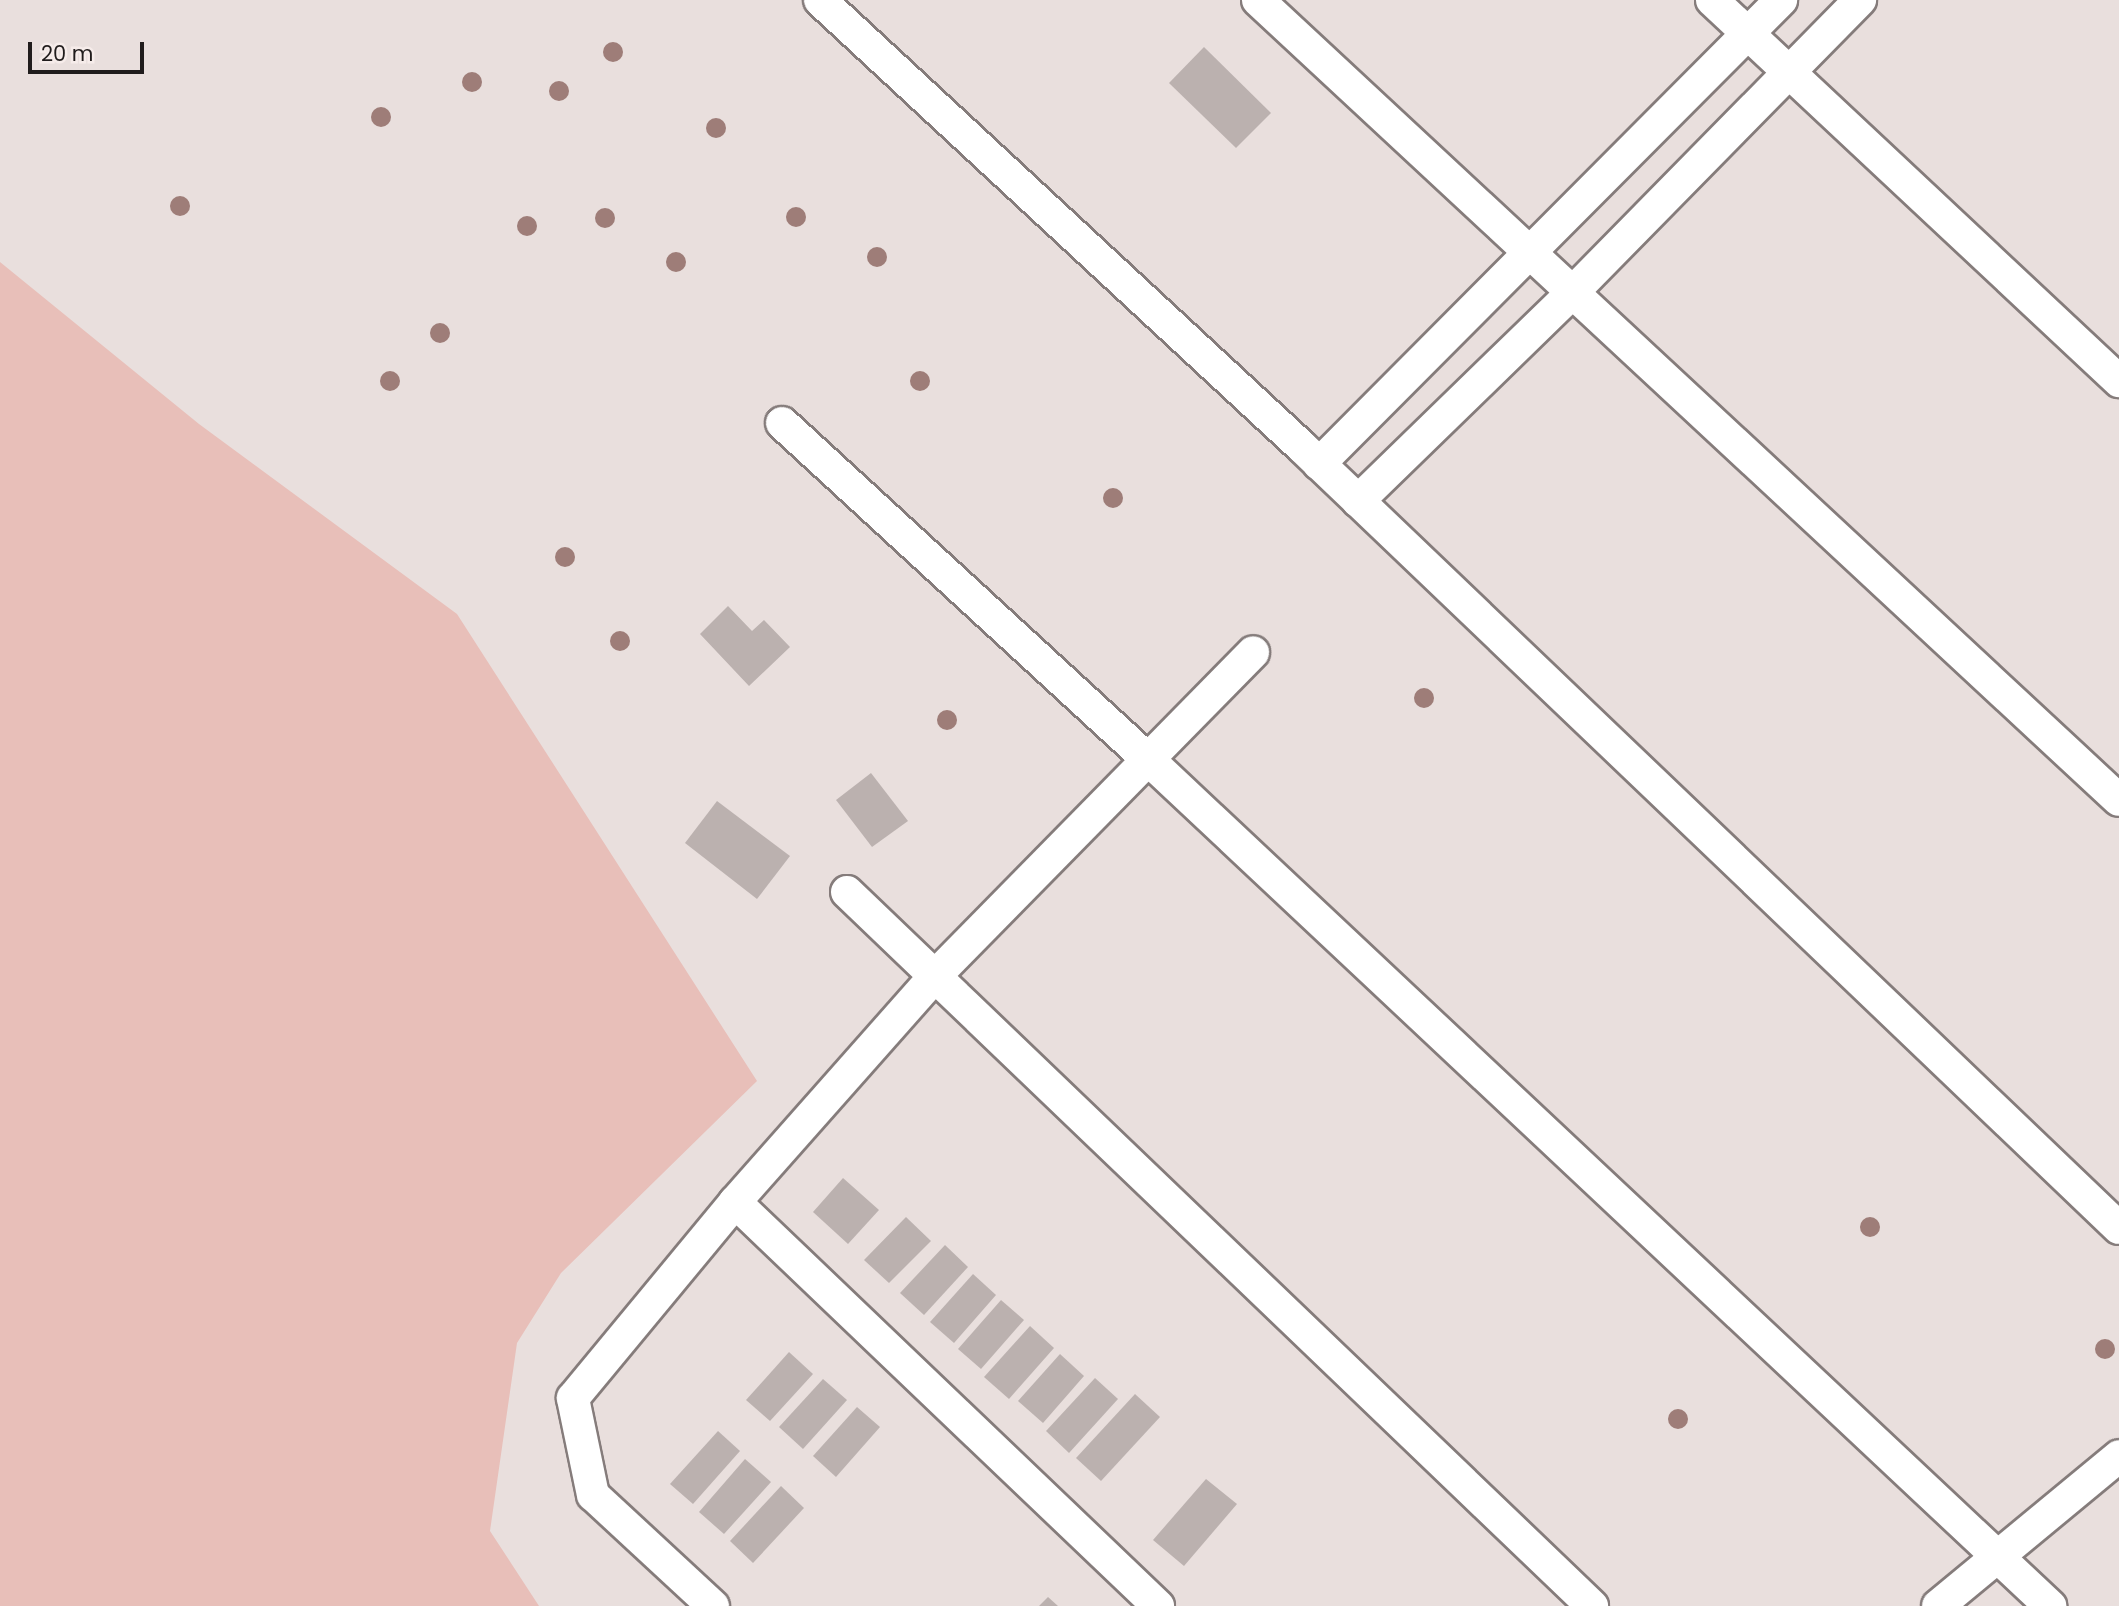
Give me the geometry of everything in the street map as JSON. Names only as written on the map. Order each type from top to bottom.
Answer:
[{"type":"street","points":[[820,0],[1319,464],[2119,1228]]},
{"type":"street","points":[[1258,0],[1570,295],[2119,800]]},
{"type":"street","points":[[1712,0],[1791,71],[2119,381]]},
{"type":"street","points":[[1319,464],[1781,0]]},
{"type":"street","points":[[1358,501],[1570,295],[1860,0]]},
{"type":"street","points":[[782,423],[1150,761],[2050,1606]]},
{"type":"street","points":[[713,1606],[593,1494],[573,1398],[735,1202],[937,974],[1150,761],[1254,652]]},
{"type":"street","points":[[847,892],[937,974],[1592,1606]]},
{"type":"street","points":[[735,1202],[1158,1606]]},
{"type":"street","points":[[1938,1606],[1999,1558],[2119,1455]]},
{"type":"shaded area","points":[[0,262],[199,424],[457,614],[757,1081],[561,1273],[517,1343],[490,1531],[539,1606],[0,1606]]},
{"type":"building","points":[[1204,47],[1271,113],[1236,148],[1169,83]]},
{"type":"building","points":[[728,606],[752,631],[764,620],[790,647],[749,686],[700,634]]},
{"type":"building","points":[[871,773],[908,821],[872,847],[836,800]]},
{"type":"building","points":[[717,801],[790,856],[757,899],[685,843]]},
{"type":"building","points":[[843,1178],[879,1210],[848,1244],[813,1212]]},
{"type":"building","points":[[906,1217],[931,1241],[889,1283],[864,1260]]},
{"type":"building","points":[[945,1245],[968,1267],[924,1315],[900,1293]]},
{"type":"building","points":[[973,1274],[996,1295],[954,1343],[930,1322]]},
{"type":"building","points":[[1001,1300],[1024,1320],[981,1369],[958,1349]]},
{"type":"building","points":[[1030,1326],[1054,1348],[1009,1399],[984,1377]]},
{"type":"building","points":[[789,1352],[813,1374],[770,1421],[746,1400]]},
{"type":"building","points":[[1060,1354],[1084,1376],[1043,1423],[1018,1401]]},
{"type":"building","points":[[1095,1378],[1118,1399],[1069,1453],[1046,1431]]},
{"type":"building","points":[[823,1379],[847,1400],[803,1449],[779,1427]]},
{"type":"building","points":[[1135,1394],[1160,1417],[1101,1481],[1076,1458]]},
{"type":"building","points":[[857,1407],[880,1427],[836,1477],[813,1456]]},
{"type":"building","points":[[718,1431],[740,1451],[693,1504],[670,1484]]},
{"type":"building","points":[[745,1459],[771,1482],[724,1534],[699,1512]]},
{"type":"building","points":[[1206,1479],[1237,1504],[1184,1566],[1153,1540]]},
{"type":"building","points":[[781,1486],[804,1508],[753,1563],[730,1541]]},
{"type":"building","points":[[1048,1597],[1058,1606],[1039,1606]]}]
